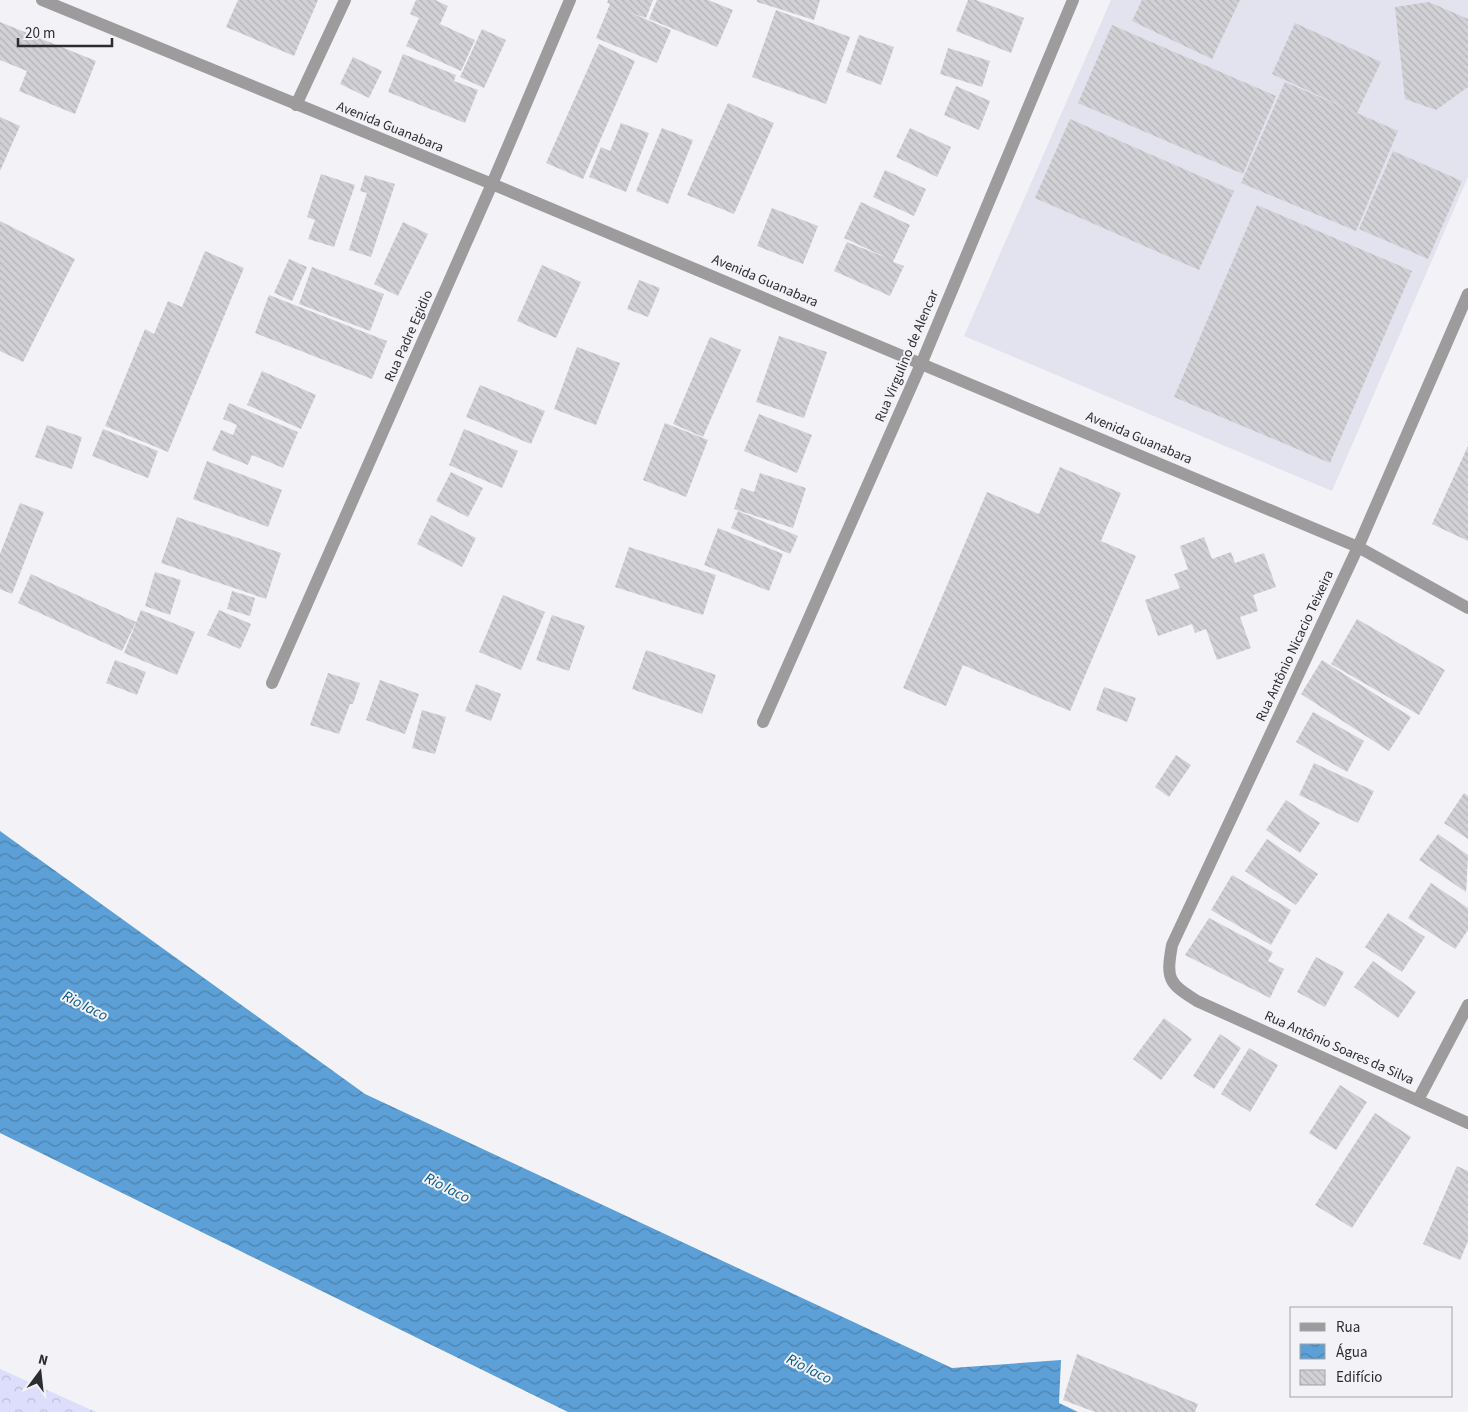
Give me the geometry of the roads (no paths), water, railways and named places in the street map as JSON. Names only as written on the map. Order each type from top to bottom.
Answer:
[{"type":"street","name":"Avenida Guanabara","points":[[42,0],[922,362],[1358,547],[1468,608]]},
{"type":"street","points":[[296,105],[345,0]]},
{"type":"street","name":"Rua Padre Egidio","points":[[272,683],[492,184],[570,0]]},
{"type":"street","name":"Rua Virgulino de Alencar","points":[[763,722],[922,362],[1073,0]]},
{"type":"street","name":"Rua Antônio Nicacio Teixeira","points":[[1197,1002],[1175,988],[1171,979],[1169,964],[1172,945],[1358,547],[1468,294]]},
{"type":"street","name":"Rua Antônio Soares da Silva","points":[[1197,1002],[1468,1123]]},
{"type":"street","points":[[1418,1100],[1468,1005]]},
{"type":"water","name":"Rio Iaco","points":[[0,831],[365,1094],[952,1368],[1061,1360],[1059,1403],[1078,1412],[568,1412],[0,1133]]}]
